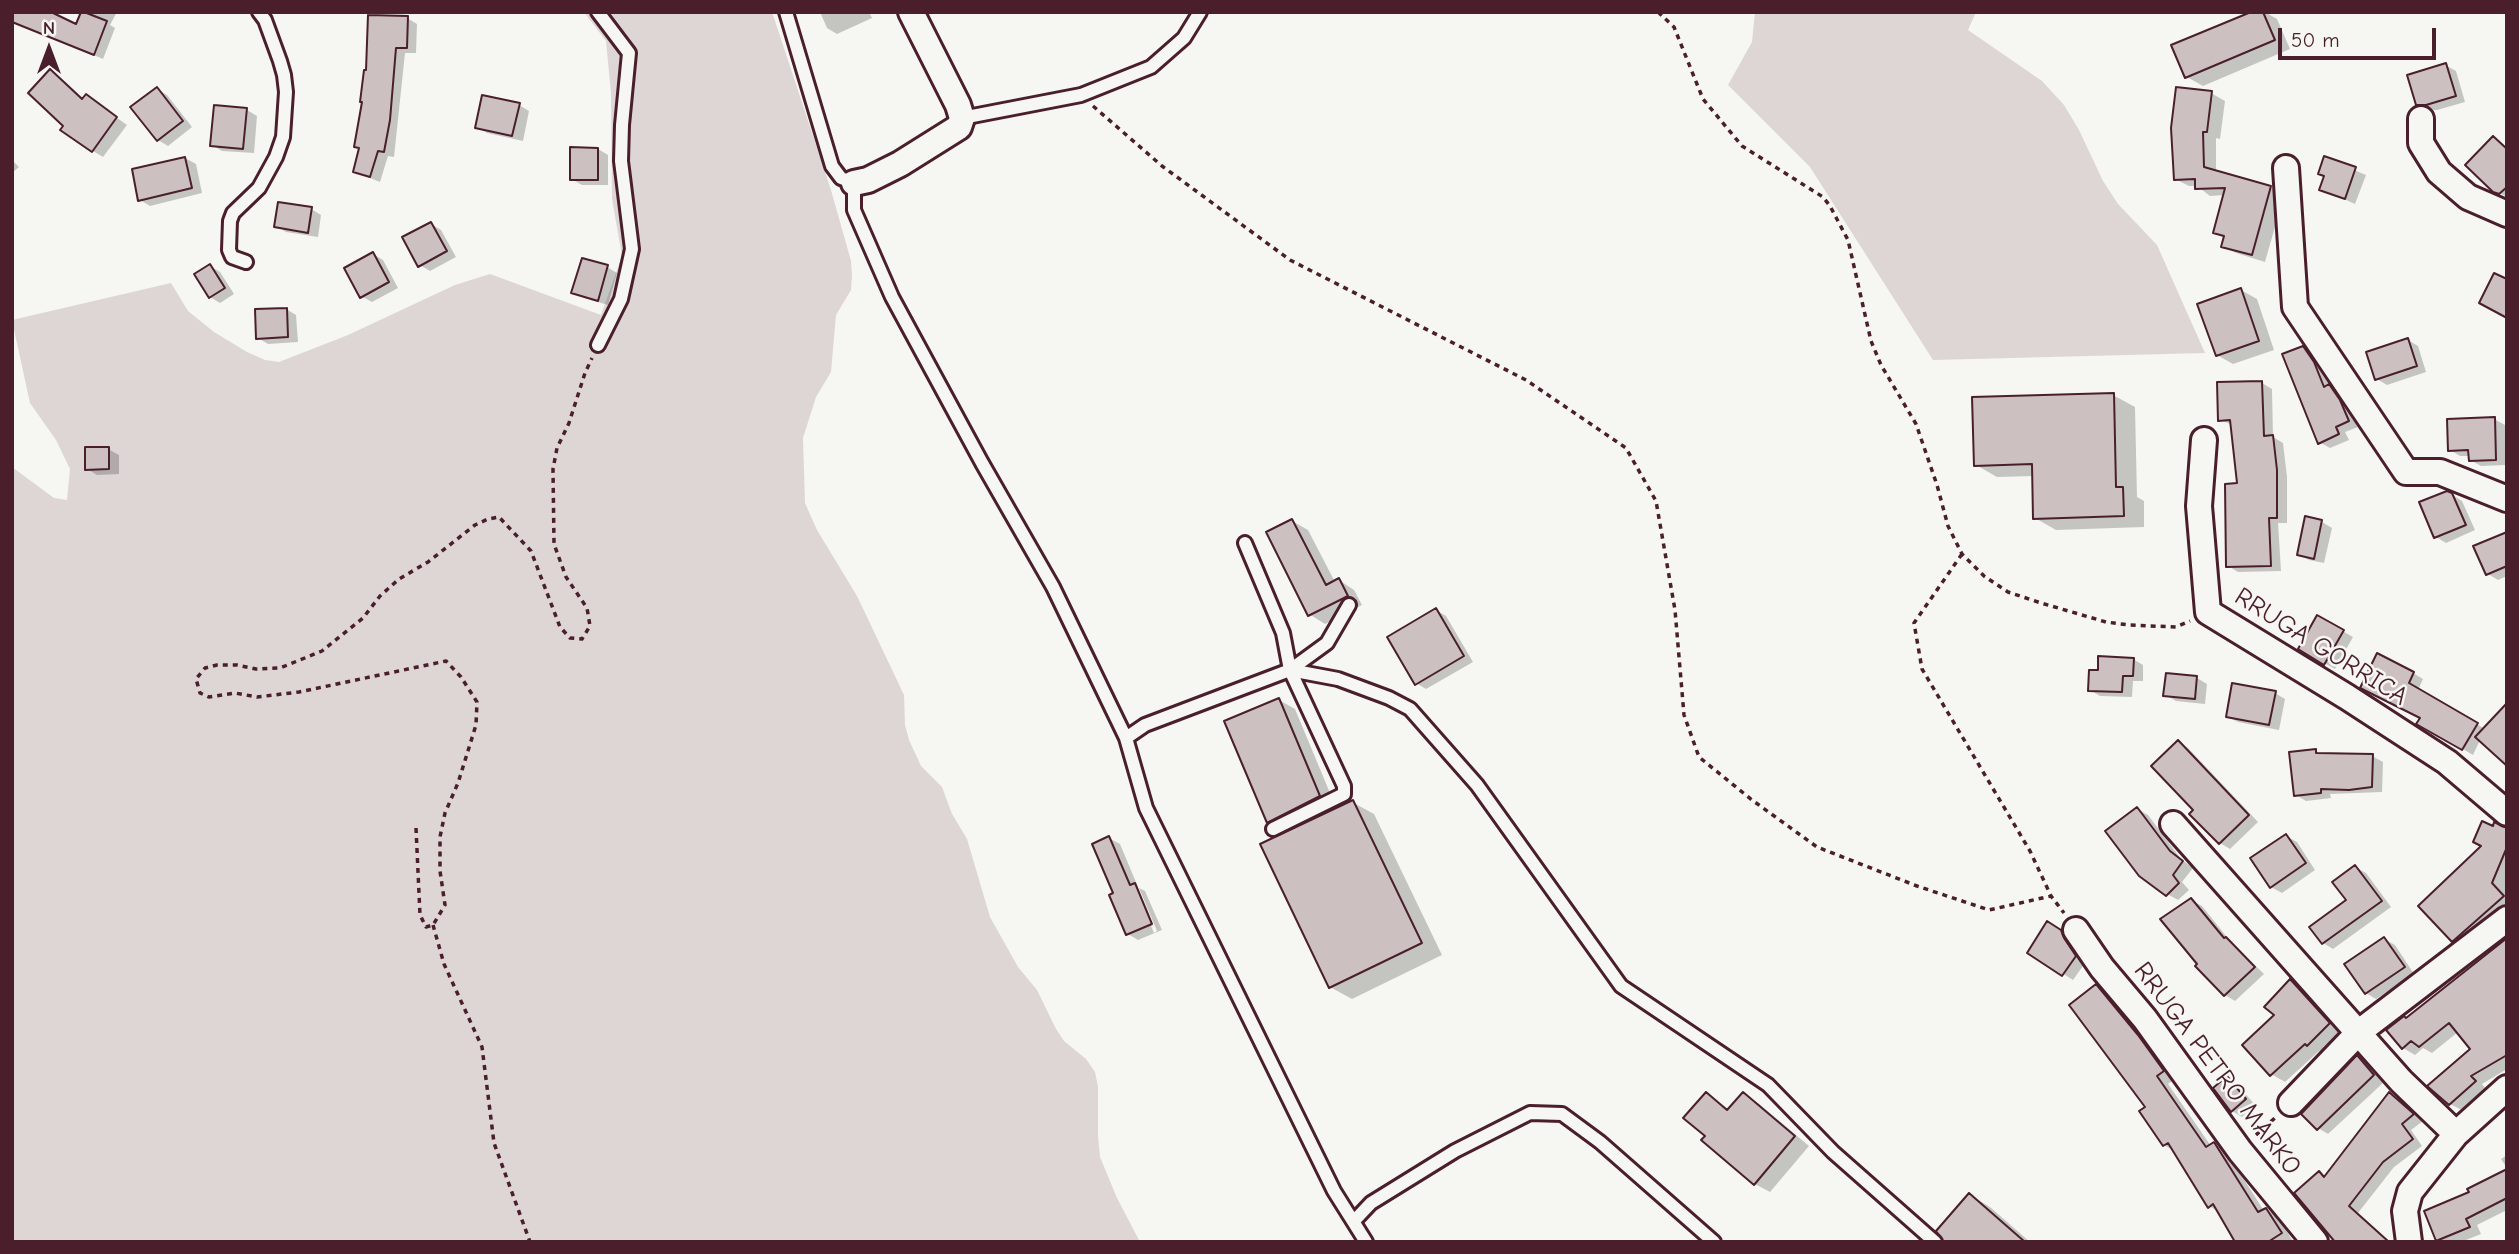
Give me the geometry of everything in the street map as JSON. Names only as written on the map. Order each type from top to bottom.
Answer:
[{"type":"street","points":[[854,183],[867,180],[900,164],[959,127],[962,118],[958,105],[911,12]]},
{"type":"street","points":[[2421,119],[2421,143],[2439,172],[2468,197],[2507,214]]},
{"type":"street","points":[[2286,168],[2295,307],[2302,318],[2406,472],[2440,472],[2507,499]]},
{"type":"street","name":"RRUGA GORRICA","points":[[2204,440],[2199,506],[2207,612],[2347,697],[2447,762],[2507,813]]},
{"type":"street","points":[[2173,824],[2401,1081],[2456,1134]]},
{"type":"street","points":[[2291,1103],[2359,1032],[2507,919]]},
{"type":"street","name":"RRUGA PETRO MARKO","points":[[2076,930],[2102,968],[2145,1019],[2240,1152],[2315,1242]]},
{"type":"street","points":[[2409,1242],[2405,1211],[2410,1192],[2456,1134],[2507,1088]]},
{"type":"lane","points":[[246,262],[232,257],[229,250],[230,221],[233,213],[258,188],[276,157],[283,137],[286,92],[280,61],[259,12]]},
{"type":"lane","points":[[598,12],[629,53],[621,161],[632,249],[621,299],[598,345]]},
{"type":"lane","points":[[786,12],[832,166],[841,178],[854,183],[854,210],[892,297],[982,463],[1053,586],[1126,738],[1146,808],[1334,1191],[1366,1242]]},
{"type":"lane","points":[[962,118],[1081,95],[1151,67],[1184,38],[1200,12]]},
{"type":"lane","points":[[1245,543],[1283,634],[1290,670],[1344,786],[1344,794],[1273,829]]},
{"type":"lane","points":[[1126,738],[1145,725],[1290,670],[1327,643],[1349,605]]},
{"type":"lane","points":[[1290,670],[1338,679],[1410,709],[1477,785],[1621,986],[1768,1085],[1833,1152],[1935,1242]]},
{"type":"lane","points":[[1354,1221],[1371,1203],[1455,1151],[1530,1113],[1562,1114],[1600,1142],[1714,1242]]},
{"type":"path","points":[[1658,12],[1674,27],[1703,99],[1742,146],[1822,197],[1830,206],[1848,240],[1871,341],[1881,365],[1916,424],[1948,526],[1962,554],[1984,576],[2008,592],[2106,622],[2176,627],[2207,612]]},
{"type":"path","points":[[1081,95],[1162,166],[1290,260],[1527,380],[1626,448],[1656,501],[1675,610],[1684,715],[1699,757],[1817,847],[1917,886],[1989,910],[2051,896]]},
{"type":"path","points":[[416,828],[420,915],[426,928],[433,925],[445,905],[440,872],[440,837],[444,813],[458,783],[476,725],[477,702],[461,677],[446,661],[299,692],[257,697],[235,693],[209,697],[200,693],[196,679],[205,668],[217,665],[256,669],[280,668],[322,651],[363,618],[380,596],[399,579],[428,562],[475,524],[499,517],[531,551],[560,627],[570,638],[582,639],[590,626],[587,608],[566,577],[554,544],[553,468],[557,448],[598,345]]},
{"type":"path","points":[[1962,554],[1914,623],[1922,669],[2030,851],[2051,896],[2076,930]]},
{"type":"path","points":[[433,925],[444,964],[482,1047],[494,1143],[530,1242]]},
{"type":"shaded area","points":[[584,12],[772,12],[831,190],[851,261],[852,275],[851,290],[836,315],[831,372],[816,397],[803,438],[805,503],[817,530],[857,596],[904,695],[905,725],[909,740],[921,766],[942,787],[952,814],[967,839],[990,917],[1018,967],[1037,990],[1064,1041],[1086,1059],[1095,1072],[1098,1087],[1100,1157],[1140,1242],[12,1242],[12,467],[54,498],[67,500],[70,469],[56,440],[30,403],[12,320],[171,283],[188,311],[214,332],[247,352],[265,360],[279,362],[348,335],[455,285],[490,274],[601,315],[622,256],[612,199],[611,93],[606,41]]},
{"type":"shaded area","points":[[1755,12],[1976,12],[1968,30],[2042,81],[2064,105],[2103,181],[2118,204],[2157,245],[2205,353],[1933,360],[1810,167],[1728,85],[1752,42]]},
{"type":"building","points":[[12,12],[51,12],[76,24],[81,12],[84,12],[107,21],[94,55],[12,22]]},
{"type":"building","points":[[2251,12],[2263,12],[2275,40],[2185,78],[2171,45]]},
{"type":"building","points":[[368,15],[408,16],[407,48],[396,48],[390,120],[384,152],[378,151],[370,177],[353,172],[359,148],[354,147],[366,70]]},
{"type":"building","points":[[2446,63],[2456,96],[2426,105],[2416,105],[2407,75]]},
{"type":"building","points":[[50,69],[82,99],[86,94],[117,117],[92,152],[60,130],[63,126],[28,93]]},
{"type":"building","points":[[157,87],[183,121],[157,141],[130,107]]},
{"type":"building","points":[[2176,87],[2212,91],[2207,132],[2203,132],[2204,167],[2271,186],[2252,255],[2221,247],[2224,236],[2213,233],[2225,188],[2195,189],[2195,179],[2174,180],[2171,128]]},
{"type":"building","points":[[482,95],[520,103],[512,136],[475,128]]},
{"type":"building","points":[[214,105],[247,108],[243,149],[210,146]]},
{"type":"building","points":[[2493,136],[2507,149],[2507,187],[2499,194],[2493,192],[2465,165]]},
{"type":"building","points":[[570,147],[598,148],[598,180],[570,180]]},
{"type":"building","points":[[2324,156],[2356,167],[2345,199],[2319,190],[2324,176],[2318,174]]},
{"type":"building","points":[[185,157],[192,188],[138,201],[132,169]]},
{"type":"building","points":[[278,202],[312,207],[308,233],[274,227]]},
{"type":"building","points":[[431,222],[447,251],[418,267],[402,237]]},
{"type":"building","points":[[373,252],[389,282],[360,298],[344,268]]},
{"type":"building","points":[[582,258],[608,265],[598,301],[571,293]]},
{"type":"building","points":[[210,264],[225,288],[209,298],[194,274]]},
{"type":"building","points":[[2494,273],[2507,279],[2507,318],[2479,303]]},
{"type":"building","points":[[2241,288],[2259,341],[2216,356],[2197,304]]},
{"type":"building","points":[[287,308],[288,337],[256,339],[255,309]]},
{"type":"building","points":[[2408,338],[2417,366],[2375,380],[2366,352]]},
{"type":"building","points":[[2303,346],[2314,362],[2324,387],[2329,384],[2349,421],[2336,427],[2339,434],[2318,444],[2282,354]]},
{"type":"building","points":[[2262,381],[2264,436],[2273,435],[2277,470],[2277,518],[2269,518],[2271,566],[2226,567],[2225,484],[2237,483],[2230,420],[2218,421],[2217,382]]},
{"type":"building","points":[[2114,393],[2116,487],[2123,487],[2124,516],[2033,519],[2032,464],[1974,466],[1972,397]]},
{"type":"building","points":[[2495,417],[2496,460],[2469,461],[2468,450],[2448,451],[2447,419]]},
{"type":"building","points":[[85,447],[109,447],[109,469],[85,470]]},
{"type":"building","points":[[2447,491],[2452,493],[2466,525],[2434,538],[2419,502]]},
{"type":"building","points":[[2305,516],[2322,520],[2314,559],[2297,555]]},
{"type":"building","points":[[1292,519],[1326,585],[1339,578],[1348,596],[1308,616],[1266,532]]},
{"type":"building","points":[[2507,532],[2507,566],[2486,575],[2473,546]]},
{"type":"building","points":[[1436,608],[1464,656],[1415,685],[1387,637]]},
{"type":"building","points":[[2317,615],[2344,630],[2324,665],[2298,649]]},
{"type":"building","points":[[2377,653],[2414,672],[2409,683],[2478,723],[2462,750],[2416,724],[2420,718],[2360,688]]},
{"type":"building","points":[[2098,656],[2134,658],[2133,676],[2123,676],[2122,692],[2088,691],[2089,670],[2098,670]]},
{"type":"building","points":[[2166,673],[2197,676],[2195,699],[2163,696]]},
{"type":"building","points":[[2232,683],[2276,691],[2269,725],[2226,717]]},
{"type":"building","points":[[1279,698],[1320,796],[1267,823],[1224,721]]},
{"type":"building","points":[[2507,703],[2507,766],[2475,737]]},
{"type":"building","points":[[2178,740],[2249,815],[2219,844],[2189,814],[2193,810],[2151,766]]},
{"type":"building","points":[[2316,749],[2316,753],[2373,754],[2372,787],[2321,789],[2321,793],[2294,796],[2289,752]]},
{"type":"building","points":[[1353,800],[1422,943],[1329,988],[1260,844]]},
{"type":"building","points":[[2137,807],[2170,851],[2183,861],[2173,875],[2179,883],[2166,896],[2139,876],[2105,831]]},
{"type":"building","points":[[2482,821],[2493,826],[2494,822],[2507,828],[2507,847],[2492,883],[2504,896],[2452,942],[2418,906],[2481,846],[2473,842]]},
{"type":"building","points":[[2286,834],[2306,863],[2270,888],[2250,858]]},
{"type":"building","points":[[1109,836],[1130,885],[1135,883],[1152,924],[1126,935],[1109,895],[1113,893],[1092,844]]},
{"type":"building","points":[[2355,865],[2382,901],[2322,944],[2309,927],[2346,900],[2332,882]]},
{"type":"building","points":[[2191,898],[2224,938],[2255,967],[2224,996],[2195,966],[2197,964],[2160,919]]},
{"type":"building","points":[[2047,921],[2061,930],[2076,956],[2062,976],[2027,953]]},
{"type":"building","points":[[2384,937],[2405,967],[2365,994],[2344,964]]},
{"type":"building","points":[[2507,938],[2507,1055],[2471,1076],[2476,1081],[2449,1105],[2427,1086],[2470,1049],[2449,1023],[2419,1047],[2411,1041],[2402,1049],[2386,1030],[2404,1016],[2406,1018]]},
{"type":"building","points":[[2290,979],[2330,1023],[2270,1076],[2242,1045],[2274,1015],[2264,1007]]},
{"type":"building","points":[[2096,984],[2164,1071],[2157,1076],[2206,1147],[2214,1142],[2258,1212],[2266,1208],[2282,1233],[2268,1242],[2235,1242],[2213,1204],[2208,1208],[2168,1143],[2163,1146],[2139,1111],[2145,1107],[2069,1005]]},
{"type":"building","points":[[2357,1055],[2374,1075],[2317,1130],[2301,1114]]},
{"type":"building","points":[[2227,1076],[2246,1099],[2231,1112],[2213,1088]]},
{"type":"building","points":[[1706,1092],[1727,1110],[1743,1092],[1795,1136],[1754,1185],[1701,1140],[1705,1136],[1683,1118]]},
{"type":"building","points":[[2389,1092],[2414,1114],[2402,1124],[2413,1139],[2383,1162],[2349,1206],[2389,1242],[2335,1242],[2294,1193],[2319,1171],[2324,1177]]},
{"type":"building","points":[[2507,1169],[2507,1198],[2466,1219],[2470,1227],[2436,1241],[2424,1211],[2469,1192],[2467,1189]]},
{"type":"building","points":[[1969,1193],[2025,1242],[1944,1242],[1936,1231]]}]
